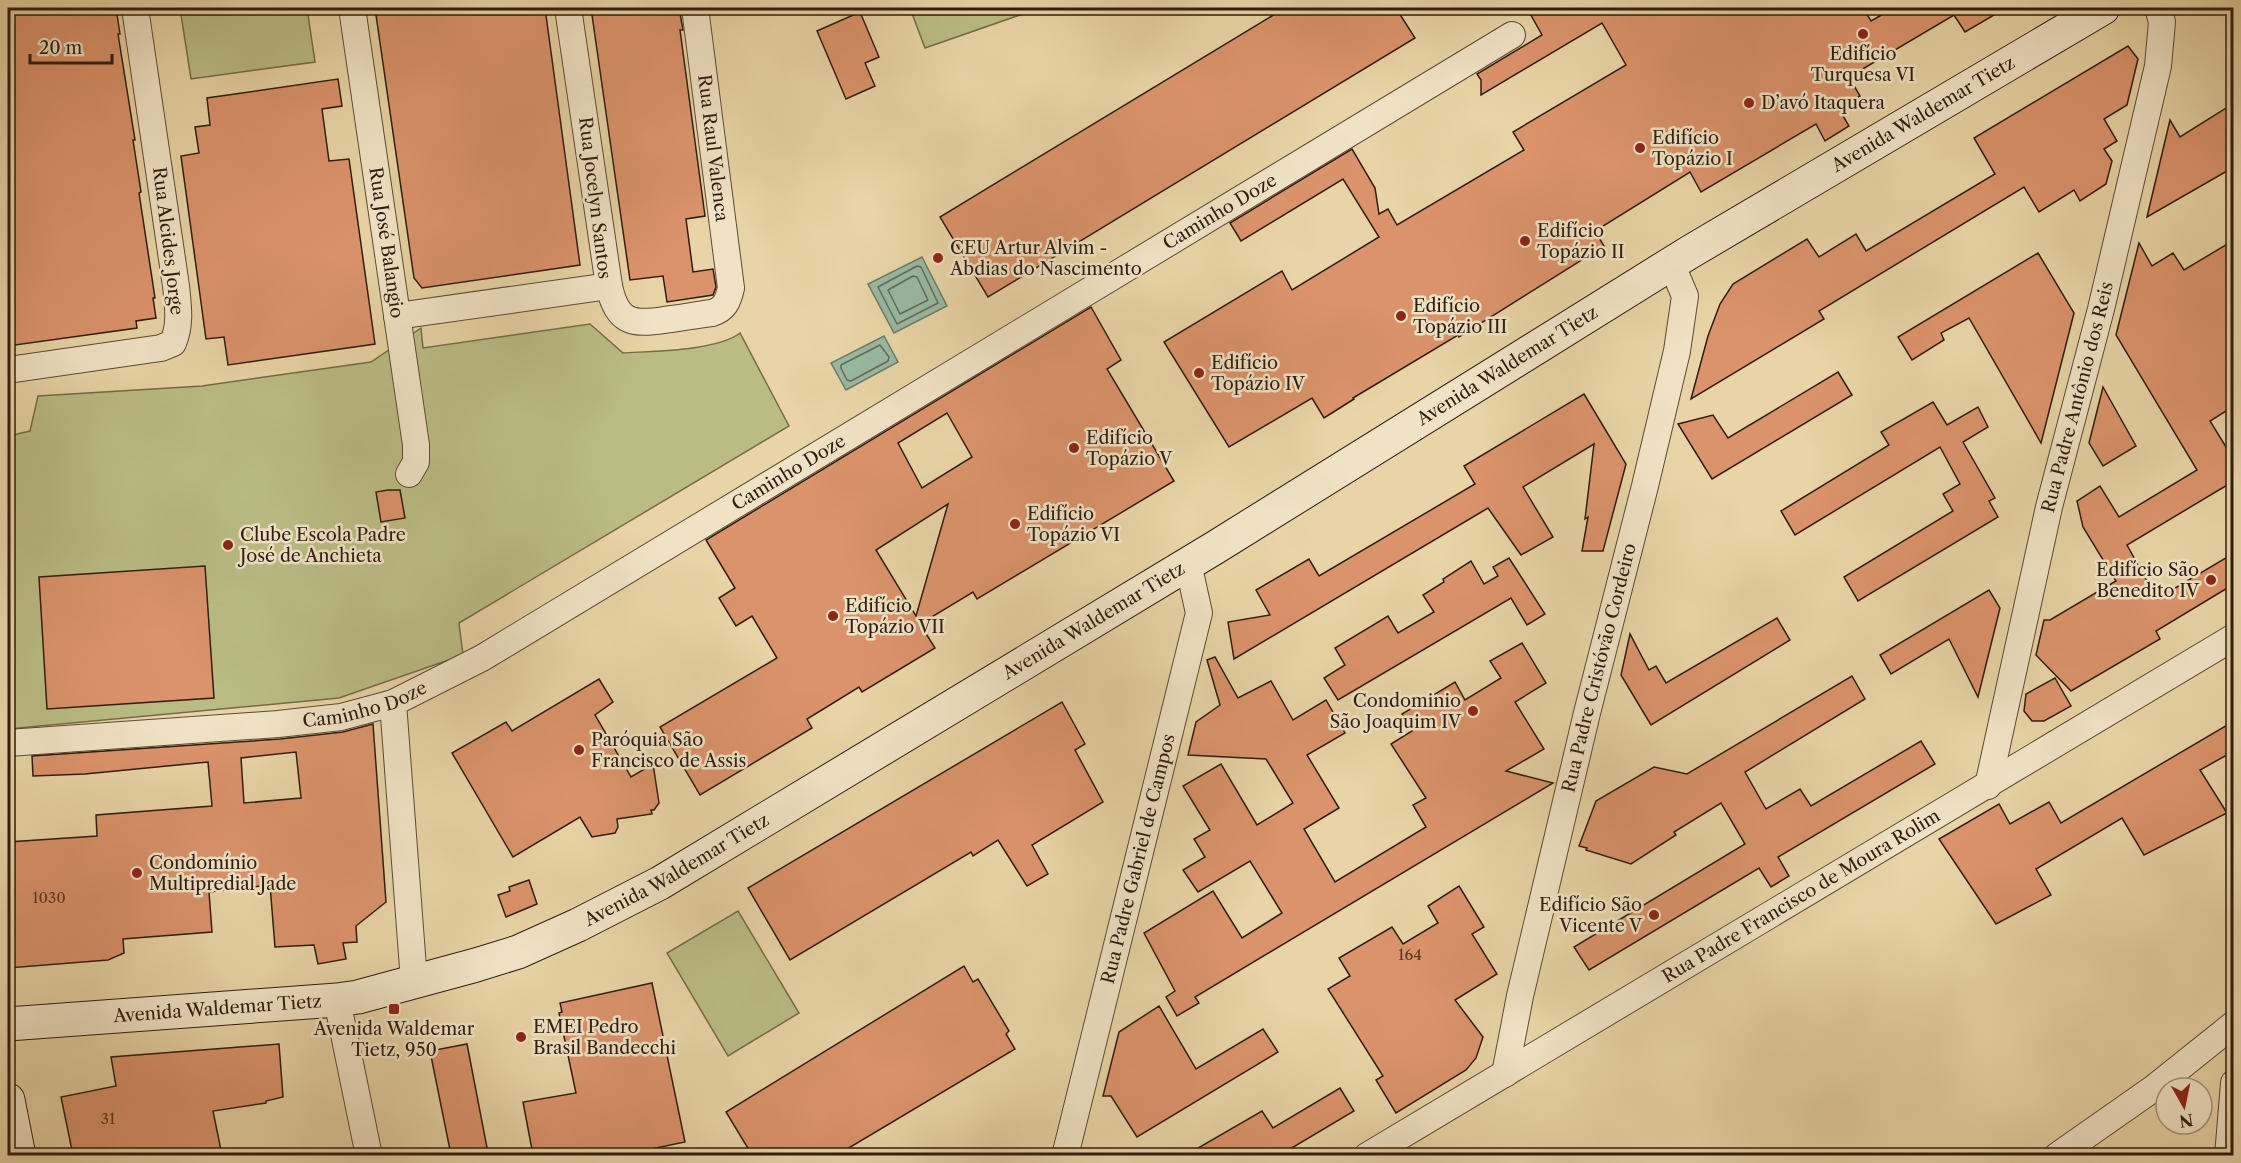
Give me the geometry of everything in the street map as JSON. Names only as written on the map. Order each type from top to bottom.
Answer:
[{"type":"street","name":"Rua Alcides Jorge","points":[[8,370],[161,348],[173,343],[176,336],[179,323],[176,286],[135,8]]},
{"type":"street","name":"Rua José Balangio","points":[[352,8],[416,445],[416,462],[409,474]]},
{"type":"street","name":"Rua Jocelyn Santos","points":[[397,316],[609,286],[568,8]]},
{"type":"street","name":"Rua Raul Valenca","points":[[609,286],[612,301],[620,314],[630,321],[642,323],[712,313],[722,310],[728,300],[731,288],[695,8]]},
{"type":"street","name":"Avenida Waldemar Tietz","points":[[8,1024],[358,997],[518,952],[578,925],[660,884],[1188,563],[1671,263],[2103,8]]},
{"type":"street","name":"Rua Padre Antônio dos Reis","points":[[1988,786],[2049,507],[2101,309],[2158,66],[2162,22],[2158,8]]},
{"type":"street","name":"Caminho Doze","points":[[8,743],[278,724],[341,717],[393,703],[482,658],[1512,35]]},
{"type":"street","name":"Rua Padre Cristóvão Cordeiro","points":[[1505,1074],[1520,996],[1587,713],[1677,351],[1685,296],[1671,263]]},
{"type":"street","name":"Rua Padre Gabriel de Campos","points":[[1065,1155],[1199,613],[1188,563]]},
{"type":"street","name":"Rua Padre Francisco de Moura Rolim","points":[[1367,1155],[2234,638]]},
{"type":"street","points":[[393,703],[414,981]]},
{"type":"street","points":[[337,1000],[369,1155]]},
{"type":"street","points":[[2056,1155],[2154,1088],[2234,1024]]},
{"type":"street","points":[[2228,1155],[2234,1083]]},
{"type":"street","points":[[8,1100],[19,1155]]},
{"type":"green space","points":[[180,8],[307,8],[315,62],[191,79]]},
{"type":"green space","points":[[910,8],[1040,8],[925,48]]},
{"type":"green space","name":"Clube Escola Padre José de Anchieta","points":[[590,324],[623,353],[701,347],[730,339],[740,333],[789,426],[459,623],[463,655],[339,698],[8,729],[8,436],[30,431],[38,396],[202,386],[371,362],[421,328],[423,348]]},
{"type":"green space","points":[[738,911],[799,1013],[728,1056],[667,953]]},
{"type":"water","points":[[922,257],[947,306],[894,333],[868,284]]},
{"type":"water","points":[[884,336],[898,362],[846,390],[831,363]]},
{"type":"building","points":[[8,8],[116,8],[135,140],[133,140],[141,192],[139,193],[155,298],[153,298],[156,318],[136,321],[137,328],[8,346]]},
{"type":"building","points":[[375,8],[545,8],[580,265],[422,288],[414,278]]},
{"type":"building","points":[[591,8],[679,8],[705,216],[686,219],[693,272],[713,269],[716,287],[713,295],[667,302],[663,276],[630,280]]},
{"type":"building","points":[[1285,8],[1396,8],[1415,38],[988,297],[940,217]]},
{"type":"building","points":[[1527,8],[1863,8],[1871,21],[1894,8],[2006,8],[1965,32],[1954,15],[1849,77],[1860,96],[1839,109],[1849,126],[1825,141],[1816,124],[1701,192],[1690,172],[1595,231],[1604,246],[1459,337],[1458,335],[1353,398],[1324,418],[1312,398],[1229,447],[1164,342],[1282,271],[1292,290],[1379,237],[1343,179],[1241,241],[1230,223],[1352,149],[1375,188],[1379,214],[1388,209],[1397,225],[1524,150],[1513,132],[1626,65],[1602,23],[1481,95],[1481,80],[1477,74],[1542,35]]},
{"type":"building","points":[[860,12],[879,57],[865,63],[875,86],[846,99],[817,31]]},
{"type":"building","points":[[2128,46],[2138,59],[2127,105],[2104,119],[2117,141],[2104,149],[2112,161],[2106,184],[2080,201],[2074,190],[2039,212],[2024,187],[1819,311],[1824,319],[1691,399],[1708,336],[1720,304],[1733,284],[1807,239],[1819,257],[1856,234],[1866,251],[1995,174],[1974,138]]},
{"type":"building","points":[[338,79],[342,106],[322,109],[329,161],[349,159],[375,344],[228,365],[224,337],[206,339],[181,156],[199,153],[195,127],[210,125],[207,98]]},
{"type":"building","points":[[2234,103],[2234,167],[2147,217],[2170,120],[2180,137]]},
{"type":"building","points":[[2234,240],[2234,406],[2210,421],[2234,460],[2234,481],[2127,545],[2157,599],[2234,553],[2234,584],[2156,631],[2160,639],[2071,691],[2036,655],[2044,620],[2050,620],[2116,581],[2083,527],[2077,501],[2100,486],[2119,517],[2197,470],[2116,335],[2139,243],[2152,266],[2173,253],[2184,270]]},
{"type":"building","points":[[2038,253],[2074,313],[2041,443],[1969,318],[1941,333],[1944,340],[1912,360],[1898,337]]},
{"type":"building","points":[[1091,307],[1121,360],[1107,369],[1174,481],[977,599],[973,592],[920,624],[935,648],[862,692],[859,687],[807,719],[812,728],[700,795],[660,727],[777,658],[752,616],[736,626],[719,598],[735,588],[706,540]],"holes":[[[947,413],[972,457],[922,488],[898,443]],[[948,504],[916,616],[876,550]]]},
{"type":"building","points":[[1838,372],[1852,395],[1712,479],[1678,424],[1713,415],[1728,438]]},
{"type":"building","points":[[2103,387],[2136,446],[2103,466],[2089,443]]},
{"type":"building","points":[[1584,394],[1626,464],[1603,551],[1582,551],[1588,517],[1585,519],[1594,444],[1523,487],[1553,537],[1521,555],[1488,508],[1234,659],[1228,622],[1270,615],[1256,590],[1309,559],[1319,576],[1475,484],[1464,466]]},
{"type":"building","points":[[1933,402],[1947,425],[1978,407],[1988,427],[1963,442],[1995,498],[1989,501],[1998,517],[1858,601],[1844,577],[1953,511],[1943,494],[1960,484],[1940,447],[1795,535],[1781,511],[1889,445],[1881,432]]},
{"type":"building","points":[[400,490],[405,518],[381,522],[376,492]]},
{"type":"building","points":[[1509,558],[1545,614],[1527,625],[1511,598],[1338,700],[1324,678],[1345,665],[1335,648],[1388,616],[1398,633],[1434,612],[1423,595],[1444,582],[1443,579],[1471,561],[1484,584],[1498,576],[1493,567]]},
{"type":"building","points":[[205,566],[214,698],[47,709],[39,577]]},
{"type":"building","points":[[1989,590],[2000,608],[1978,697],[1949,639],[1891,674],[1880,655]]},
{"type":"building","points":[[1777,618],[1790,640],[1651,725],[1621,675],[1630,634],[1649,670],[1656,666],[1666,683]]},
{"type":"building","points":[[1522,643],[1546,683],[1515,702],[1544,749],[1506,771],[1553,783],[1195,997],[1199,1003],[1177,1016],[1166,997],[1175,991],[1144,933],[1213,891],[1242,938],[1282,913],[1250,861],[1198,892],[1183,870],[1205,857],[1194,839],[1210,830],[1183,786],[1221,764],[1257,825],[1293,803],[1266,759],[1188,755],[1196,722],[1220,705],[1207,660],[1215,657],[1238,698],[1271,681],[1293,720],[1326,700],[1345,733],[1307,755],[1339,808],[1304,829],[1335,882],[1426,827],[1413,805],[1426,798],[1391,744],[1412,731],[1402,714],[1455,682],[1465,700],[1501,678],[1490,661]]},
{"type":"building","points":[[1852,676],[1865,699],[1745,772],[1766,809],[1800,789],[1811,806],[1921,741],[1935,764],[1778,857],[1789,876],[1771,887],[1759,868],[1589,970],[1574,947],[1745,844],[1721,803],[1674,832],[1676,835],[1631,864],[1579,846],[1596,801],[1654,767],[1687,774]]},
{"type":"building","points":[[2055,678],[2071,706],[2044,721],[2032,721],[2024,711],[2026,694]]},
{"type":"building","points":[[599,679],[613,702],[595,715],[631,777],[653,764],[659,803],[654,810],[651,810],[652,814],[617,819],[618,827],[615,833],[592,837],[580,817],[513,857],[452,753],[506,722],[512,731]]},
{"type":"building","points":[[1062,702],[1085,744],[1075,750],[1103,802],[1032,845],[1048,874],[1027,886],[998,840],[973,856],[971,852],[790,960],[748,888]]},
{"type":"building","points":[[2234,721],[2234,751],[2200,770],[2227,813],[2144,855],[2122,818],[2036,869],[2051,895],[1996,924],[1939,839],[1999,804],[2010,824],[2049,802],[2061,823]]},
{"type":"building","points":[[373,724],[386,902],[356,926],[357,942],[343,943],[346,959],[318,964],[314,945],[275,947],[270,885],[209,892],[212,932],[123,939],[124,953],[108,960],[8,968],[8,842],[97,836],[96,815],[212,806],[208,762],[85,774],[33,776],[32,756],[280,739],[343,732]],"holes":[[[296,752],[301,798],[244,803],[241,758]]]},
{"type":"building","points":[[529,880],[537,904],[506,917],[498,895],[510,891],[509,887]]},
{"type":"building","points":[[1459,886],[1484,927],[1472,934],[1497,974],[1455,1000],[1483,1037],[1476,1058],[1466,1070],[1396,1113],[1376,1080],[1383,1076],[1328,989],[1350,976],[1339,958],[1392,927],[1403,944],[1438,923],[1428,906]]},
{"type":"building","points":[[964,966],[973,982],[978,979],[1009,1031],[1006,1034],[1015,1049],[837,1155],[752,1155],[726,1112]]},
{"type":"building","points":[[652,983],[685,1142],[622,1155],[533,1155],[523,1102],[576,1093],[559,1013],[562,1012],[560,1003]]},
{"type":"building","points":[[1159,1006],[1196,1069],[1263,1029],[1278,1052],[1137,1137],[1111,1096],[1103,1096],[1119,1032]]},
{"type":"building","points":[[279,1044],[283,1097],[266,1101],[266,1103],[213,1111],[222,1155],[73,1155],[61,1097],[116,1086],[111,1057]]},
{"type":"building","points":[[467,1044],[488,1153],[451,1155],[430,1051]]},
{"type":"building","points":[[1340,1088],[1354,1111],[1280,1155],[1186,1155],[1262,1111],[1273,1128]]},
{"type":"place","name":"Edifício Turquesa VI","points":[[1863,34]]},
{"type":"place","name":"D’avó Itaquera","points":[[1749,103]]},
{"type":"place","name":"Edifício Topázio I","points":[[1640,148]]},
{"type":"place","name":"Edifício Topázio II","points":[[1525,241]]},
{"type":"place","name":"CEU Artur Alvim - Abdias do Nascimento","points":[[938,258]]},
{"type":"place","name":"Edifício Topázio III","points":[[1401,316]]},
{"type":"place","name":"Edifício Topázio IV","points":[[1199,373]]},
{"type":"place","name":"Edifício Topázio V","points":[[1074,448]]},
{"type":"place","name":"Edifício Topázio VI","points":[[1015,524]]},
{"type":"place","name":"Clube Escola Padre José de Anchieta","points":[[228,545]]},
{"type":"place","name":"Edifício São Benedito IV","points":[[2211,580]]},
{"type":"place","name":"Edifício Topázio VII","points":[[833,616]]},
{"type":"place","name":"Condominio São Joaquim IV","points":[[1473,711]]},
{"type":"place","name":"Paróquia São Francisco de Assis","points":[[579,750]]},
{"type":"place","name":"Condomínio Multipredial Jade","points":[[137,873]]},
{"type":"place","name":"Edifício São Vicente V","points":[[1654,915]]},
{"type":"place","name":"Avenida Waldemar Tietz, 950","points":[[394,1009]]},
{"type":"place","name":"EMEI Pedro Brasil Bandecchi","points":[[521,1037]]}]
